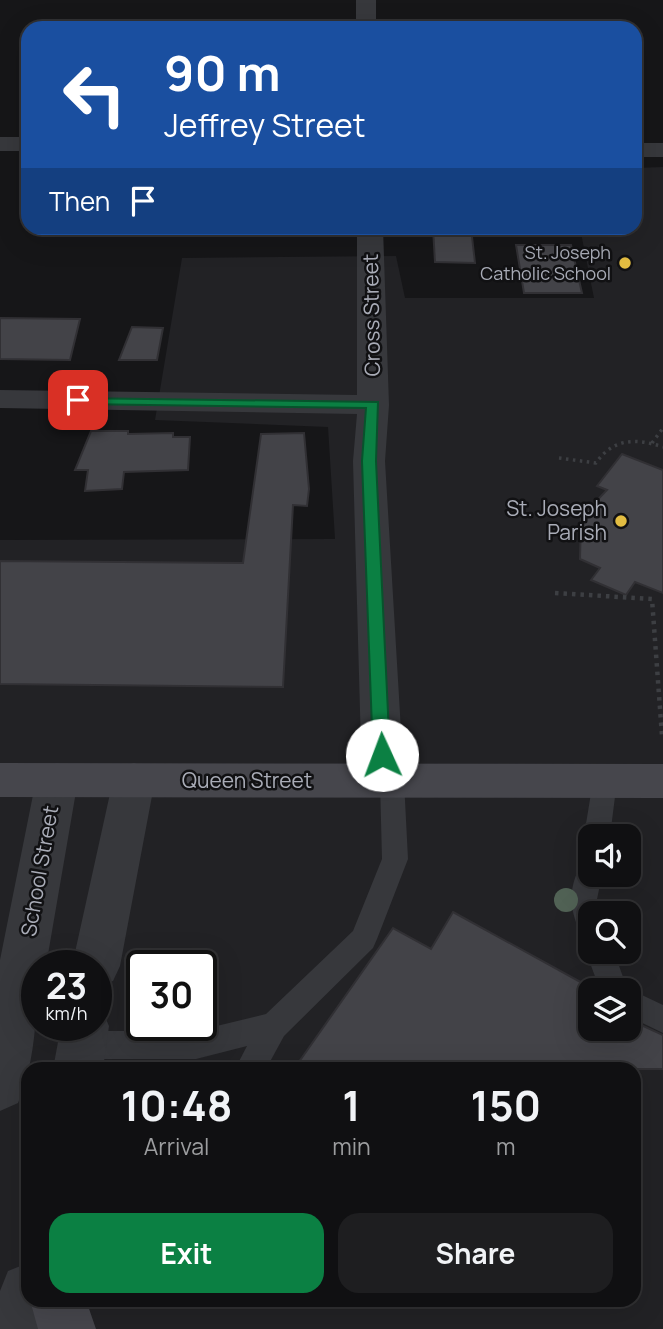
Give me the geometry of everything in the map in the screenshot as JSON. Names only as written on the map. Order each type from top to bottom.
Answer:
[{"type":"street","points":[[366,0],[366,21]]},
{"type":"street","points":[[0,144],[21,144]]},
{"type":"street","points":[[642,150],[663,150]]},
{"type":"street","name":"Cross Street","points":[[370,235],[373,405],[369,461],[388,781]]},
{"type":"street","points":[[0,399],[373,405]]},
{"type":"street","name":"Queen Street","points":[[0,780],[663,781]]},
{"type":"street","name":"School Street","points":[[0,1086],[57,780]]},
{"type":"street","points":[[99,950],[134,780]]},
{"type":"street","points":[[19,1329],[24,1307]]},
{"type":"street","points":[[60,1307],[67,1329]]},
{"type":"lane","points":[[254,1062],[274,1027],[363,939],[396,859],[388,781]]},
{"type":"lane","points":[[599,824],[606,781]]},
{"type":"lane","points":[[641,1008],[663,1020]]},
{"type":"lane","points":[[81,1047],[196,1045],[274,1027]]},
{"type":"lane","points":[[0,1086],[21,1086]]},
{"type":"path","points":[[652,443],[663,428]]},
{"type":"path","points":[[559,458],[596,463],[603,450],[621,440],[652,443],[663,447]]},
{"type":"path","points":[[555,593],[652,599],[662,736]]},
{"type":"shaded area","points":[[663,167],[663,1329],[0,1329],[0,540],[335,539],[328,427],[155,420],[182,258],[396,256],[405,298],[594,298],[581,235],[642,235],[642,168]]},
{"type":"building","points":[[433,235],[472,235],[475,263],[435,262]]},
{"type":"building","points":[[516,245],[571,245],[582,293],[524,293]]},
{"type":"building","points":[[0,318],[80,319],[70,360],[0,359]]},
{"type":"building","points":[[132,327],[163,328],[157,360],[119,360]]},
{"type":"building","points":[[91,431],[173,433],[173,437],[190,437],[188,470],[124,472],[122,489],[85,491],[88,470],[75,470]]},
{"type":"building","points":[[304,433],[309,489],[307,506],[293,505],[283,687],[0,684],[0,561],[243,563],[261,434]]},
{"type":"building","name":"St. Joseph Parish","points":[[622,454],[663,470],[663,593],[635,582],[626,595],[591,580],[600,568],[580,559],[581,517],[607,490],[597,486]]},
{"type":"building","points":[[453,912],[578,981],[578,1041],[641,1041],[641,1025],[663,1035],[663,1069],[641,1069],[641,1062],[299,1062],[393,928],[431,949]]},
{"type":"place","name":"St. Joseph Catholic School","points":[[625,263]]},
{"type":"place","name":"St. Joseph Parish","points":[[621,521]]},
{"type":"route","points":[[78,400],[373,405],[369,461],[382,755]]}]
